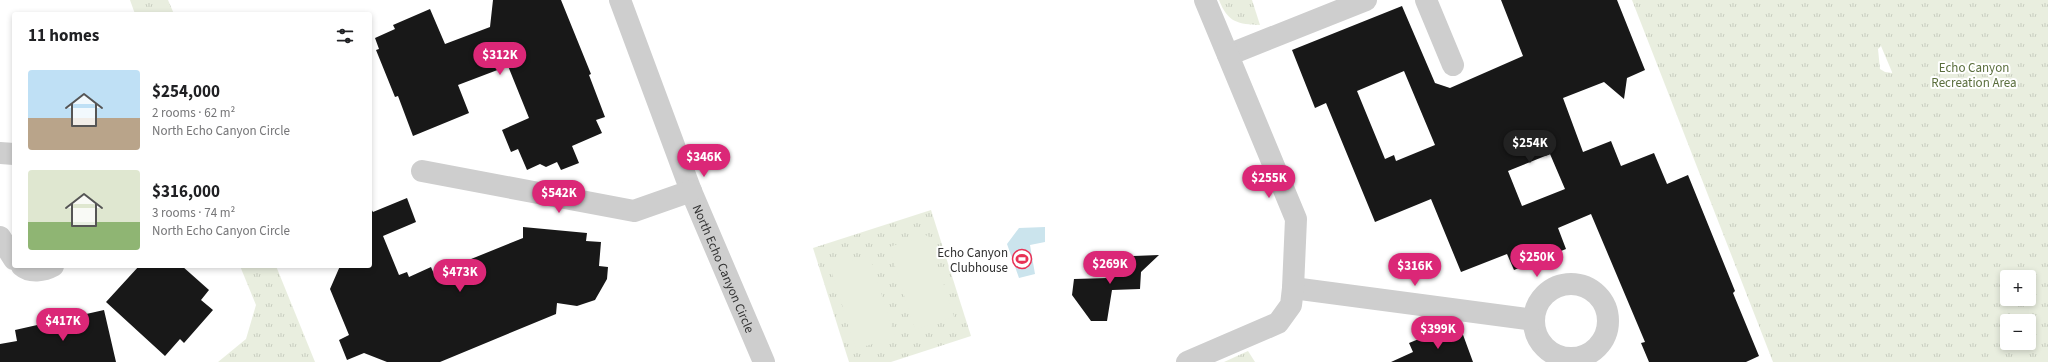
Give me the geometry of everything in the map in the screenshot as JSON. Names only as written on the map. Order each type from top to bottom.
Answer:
[{"type":"street","points":[[1187,362],[1278,323],[1291,305],[1293,288],[1296,219],[1205,0]]},
{"type":"street","points":[[1228,55],[1366,0]]},
{"type":"street","points":[[1426,0],[1453,65]]},
{"type":"street","name":"North Echo Canyon Circle","points":[[624,1],[691,191],[764,362]]},
{"type":"street","points":[[0,153],[12,154]]},
{"type":"street","points":[[422,171],[634,211],[691,191]]},
{"type":"street","points":[[0,236],[12,256]]},
{"type":"street","points":[[24,268],[26,270],[46,270],[50,268]]},
{"type":"street","points":[[1293,288],[1534,320]]},
{"type":"green space","points":[[130,0],[168,0],[173,12],[134,12]]},
{"type":"green space","points":[[1219,0],[1252,0],[1260,25],[1240,23],[1230,18],[1222,8]]},
{"type":"green space","name":"Echo Canyon Recreation Area","points":[[1632,0],[2048,0],[2048,362],[1773,362]],"holes":[[[1881,46],[1892,72],[1885,72],[1880,69],[1878,49]]]},
{"type":"green space","points":[[931,210],[971,336],[891,362],[849,362],[813,248]]},
{"type":"green space","points":[[928,235],[954,317],[915,330],[889,247]]},
{"type":"green space","points":[[869,255],[895,337],[856,349],[830,267]]},
{"type":"green space","points":[[241,268],[277,268],[315,362],[218,362],[246,339],[256,305]]},
{"type":"green space","points":[[1248,351],[1255,362],[1224,362]]},
{"type":"water","name":"Echo Canyon Clubhouse","points":[[1045,227],[1045,242],[1030,245],[1035,274],[1019,278],[1007,244],[1019,228]]},
{"type":"building","points":[[493,0],[561,0],[591,74],[589,75],[605,117],[596,120],[602,133],[572,146],[579,163],[561,170],[557,162],[546,167],[540,164],[527,170],[518,149],[511,152],[502,130],[529,118],[508,66],[458,85],[469,113],[413,136],[398,96],[395,97],[376,50],[379,49],[375,38],[395,29],[393,25],[430,9],[445,44],[490,27]]},
{"type":"building","points":[[1501,0],[1617,0],[1645,70],[1627,78],[1624,99],[1604,82],[1563,98],[1583,152],[1611,141],[1621,166],[1654,153],[1667,184],[1688,175],[1735,291],[1733,293],[1759,356],[1746,362],[1649,362],[1641,343],[1645,342],[1591,214],[1558,228],[1566,249],[1514,270],[1507,254],[1461,272],[1431,199],[1375,222],[1326,103],[1315,108],[1292,50],[1402,6],[1435,83],[1450,88],[1523,56]],"holes":[[[1404,71],[1435,145],[1396,161],[1394,155],[1385,159],[1357,91]],[[1550,154],[1565,189],[1522,206],[1508,171]]]},
{"type":"building","points":[[407,198],[416,222],[383,236],[399,275],[407,272],[409,277],[431,267],[434,274],[523,238],[523,227],[587,233],[586,241],[601,242],[599,266],[608,267],[607,279],[595,300],[577,306],[557,303],[556,314],[440,362],[387,362],[364,353],[347,360],[339,340],[349,335],[330,289],[339,268],[372,268],[372,210],[373,212]]},
{"type":"building","points":[[1159,255],[1141,272],[1140,289],[1112,290],[1107,321],[1091,321],[1072,295],[1074,279],[1108,278],[1108,257]]},
{"type":"building","points":[[137,268],[184,268],[209,290],[201,300],[213,310],[184,343],[180,339],[165,356],[106,302]]},
{"type":"building","points":[[104,310],[116,362],[0,362],[0,344],[17,341],[15,330]]},
{"type":"building","points":[[1436,332],[1440,341],[1462,332],[1473,362],[1391,362],[1413,352],[1409,343]]},
{"type":"place","name":"Echo Canyon Clubhouse","points":[[1022,259]]}]
